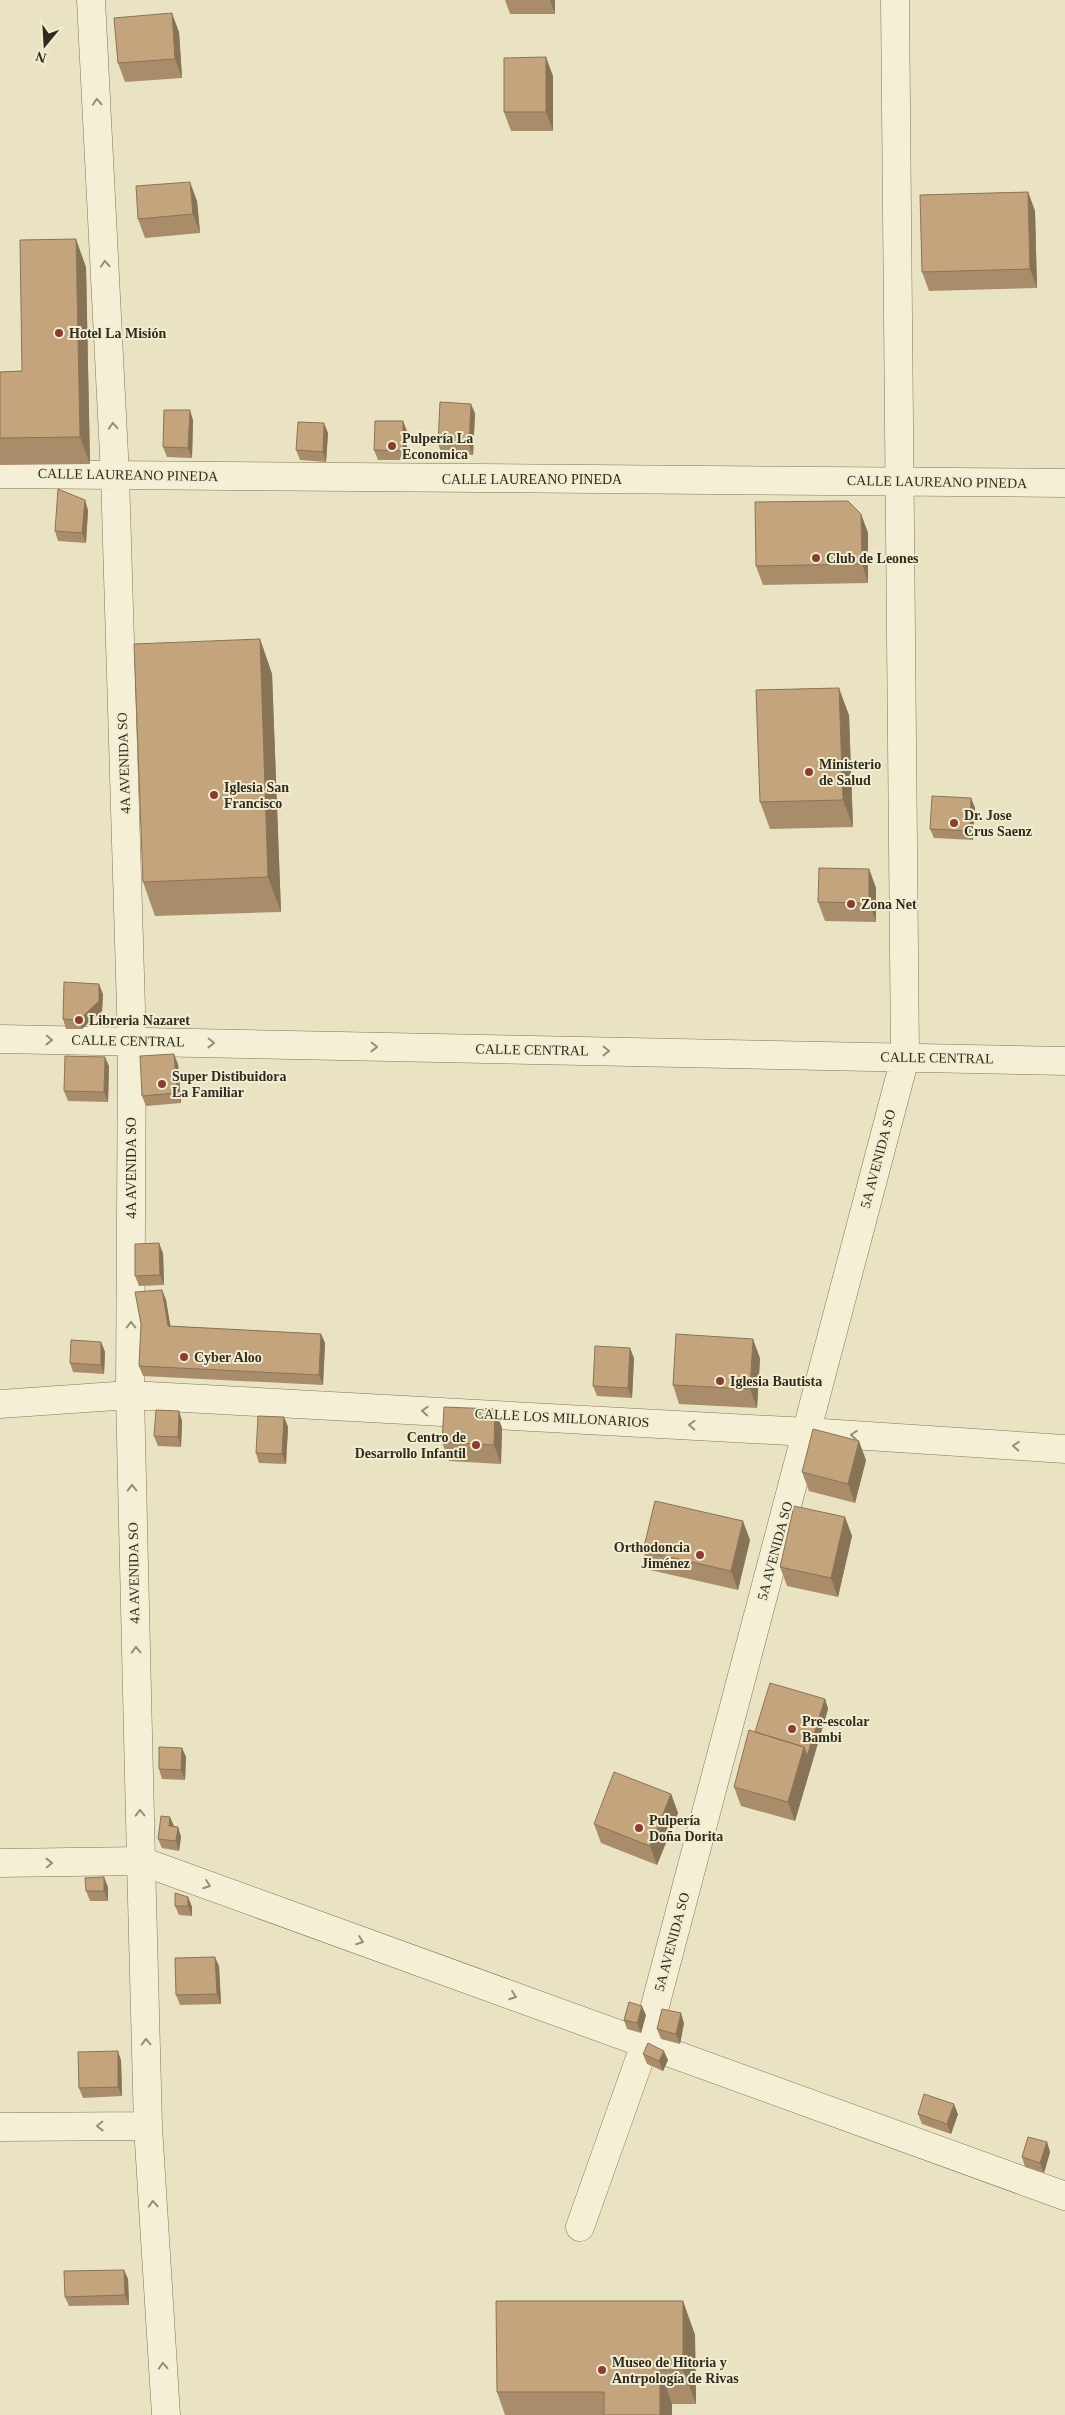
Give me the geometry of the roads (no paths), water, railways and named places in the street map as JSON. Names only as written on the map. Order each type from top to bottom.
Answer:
[{"type":"street","name":"4A AVENIDA SO","points":[[91,0],[115,475],[132,1042],[130,1395],[141,1861],[148,2126],[166,2415]]},
{"type":"street","name":"5A AVENIDA SO","points":[[580,2227],[646,2044],[905,1058],[895,0]]},
{"type":"street","name":"CALLE LAUREANO PINEDA","points":[[0,474],[1065,484]]},
{"type":"street","name":"CALLE CENTRAL","points":[[0,1039],[1065,1061]]},
{"type":"street","name":"CALLE LOS MILLONARIOS","points":[[0,1404],[130,1395],[806,1432],[1065,1449]]},
{"type":"street","points":[[0,1863],[141,1861],[1065,2196]]},
{"type":"street","points":[[0,2128],[148,2126]]},
{"type":"place","name":"Hotel La Misión","points":[[59,333]]},
{"type":"place","name":"Pulpería La Economica","points":[[392,446]]},
{"type":"place","name":"Club de Leones","points":[[816,558]]},
{"type":"place","name":"Ministerio de Salud","points":[[809,772]]},
{"type":"place","name":"Iglesia San Francisco","points":[[214,795]]},
{"type":"place","name":"Dr. Jose Crus Saenz","points":[[954,823]]},
{"type":"place","name":"Zona Net","points":[[851,904]]},
{"type":"place","name":"Libreria Nazaret","points":[[79,1020]]},
{"type":"place","name":"Super Distibuidora La Familiar","points":[[162,1084]]},
{"type":"place","name":"Cyber Aloo","points":[[184,1357]]},
{"type":"place","name":"Iglesia Bautista","points":[[720,1381]]},
{"type":"place","name":"Centro de Desarrollo Infantil","points":[[476,1445]]},
{"type":"place","name":"Orthodoncia Jiménez","points":[[700,1555]]},
{"type":"place","name":"Pre-escolar Bambi","points":[[792,1729]]},
{"type":"place","name":"Pulpería Doña Dorita","points":[[639,1828]]},
{"type":"place","name":"Museo de Hitoria y Antrpología de Rivas","points":[[602,2370]]}]
